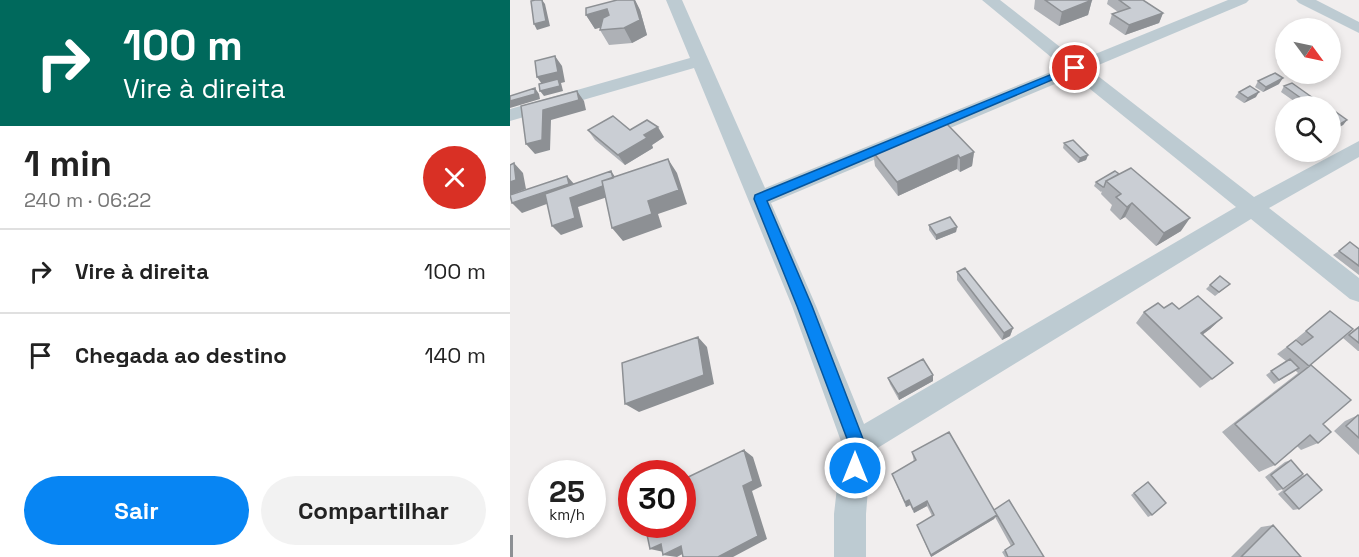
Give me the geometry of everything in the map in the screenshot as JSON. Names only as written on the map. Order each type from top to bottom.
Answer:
[{"type":"street","points":[[674,0],[760,199],[857,444],[850,514],[850,557]]},
{"type":"street","points":[[990,0],[1359,292]]},
{"type":"street","points":[[760,199],[1241,0]]},
{"type":"street","points":[[1304,0],[1359,28]]},
{"type":"street","points":[[510,114],[700,61]]},
{"type":"street","points":[[857,444],[1253,207],[1359,148]]},
{"type":"building","points":[[542,0],[546,21],[534,24],[531,1]]},
{"type":"building","points":[[617,0],[634,0],[640,20],[624,28],[600,30],[603,18],[609,15],[607,9],[586,15],[586,8]]},
{"type":"building","points":[[1045,0],[1092,0],[1062,12]]},
{"type":"building","points":[[1119,0],[1143,0],[1163,13],[1129,25],[1112,14],[1130,8]]},
{"type":"building","points":[[555,56],[558,72],[537,77],[535,61]]},
{"type":"building","points":[[1275,73],[1275,82],[1266,87],[1258,81]]},
{"type":"building","points":[[558,79],[560,86],[540,91],[539,84]]},
{"type":"building","points":[[1293,84],[1310,96],[1298,96],[1284,86]]},
{"type":"building","points":[[1250,86],[1259,92],[1248,98],[1239,92]]},
{"type":"building","points":[[535,88],[535,94],[510,101],[510,96]]},
{"type":"building","points":[[577,91],[579,100],[543,110],[542,140],[526,144],[521,106]]},
{"type":"building","points":[[613,116],[630,130],[647,120],[658,127],[644,135],[647,138],[618,155],[588,130]]},
{"type":"building","points":[[1341,116],[1347,120],[1341,123]]},
{"type":"building","points":[[945,122],[974,152],[960,158],[958,155],[897,182],[873,152]]},
{"type":"building","points":[[1073,140],[1088,155],[1080,158],[1064,143]]},
{"type":"building","points":[[668,159],[679,190],[648,201],[652,214],[612,228],[602,181]]},
{"type":"building","points":[[514,163],[516,180],[510,182],[510,165]]},
{"type":"building","points":[[1131,168],[1190,218],[1164,233],[1132,203],[1127,207],[1116,197],[1121,194],[1106,181]]},
{"type":"building","points":[[611,171],[613,178],[602,181],[603,186],[570,198],[575,218],[552,226],[545,194]]},
{"type":"building","points":[[1115,171],[1119,174],[1106,181],[1104,187],[1096,182]]},
{"type":"building","points":[[567,176],[569,184],[512,203],[510,195]]},
{"type":"building","points":[[950,217],[957,227],[936,235],[929,225]]},
{"type":"building","points":[[1350,242],[1359,249],[1359,266],[1339,251]]},
{"type":"building","points":[[965,268],[1013,328],[1004,333],[957,272]]},
{"type":"building","points":[[1220,276],[1230,284],[1219,292],[1210,285]]},
{"type":"building","points":[[1198,296],[1222,318],[1201,333],[1233,363],[1212,379],[1144,312],[1158,303],[1164,308],[1172,303],[1179,309]]},
{"type":"building","points":[[1330,311],[1353,329],[1309,366],[1287,347],[1296,340],[1302,345],[1313,337],[1306,331]]},
{"type":"building","points":[[1359,327],[1359,343],[1349,335]]},
{"type":"building","points":[[698,337],[704,375],[625,404],[622,363]]},
{"type":"building","points":[[923,359],[933,375],[898,394],[888,378]]},
{"type":"building","points":[[1290,359],[1299,368],[1279,380],[1271,371]]},
{"type":"building","points":[[1311,365],[1351,400],[1323,424],[1331,432],[1318,443],[1310,435],[1275,465],[1235,424]]},
{"type":"building","points":[[1359,416],[1359,438],[1346,426]]},
{"type":"building","points":[[949,432],[997,515],[931,555],[917,525],[934,515],[927,501],[913,509],[909,500],[905,502],[892,474],[916,460],[912,452]]},
{"type":"building","points":[[744,450],[753,481],[743,486],[758,536],[718,557],[683,557],[681,546],[663,555],[661,544],[650,549],[648,538],[696,538],[696,473]]},
{"type":"building","points":[[1291,460],[1303,474],[1283,489],[1271,475]]},
{"type":"building","points":[[1307,474],[1322,490],[1299,509],[1284,492]]},
{"type":"building","points":[[1148,482],[1166,503],[1152,515],[1134,493]]},
{"type":"building","points":[[1009,500],[1044,557],[1008,557],[1005,550],[1014,544],[994,510]]},
{"type":"building","points":[[1273,525],[1301,557],[1241,557]]},
{"type":"route","points":[[855,468],[857,444],[760,199],[1075,68]]}]
